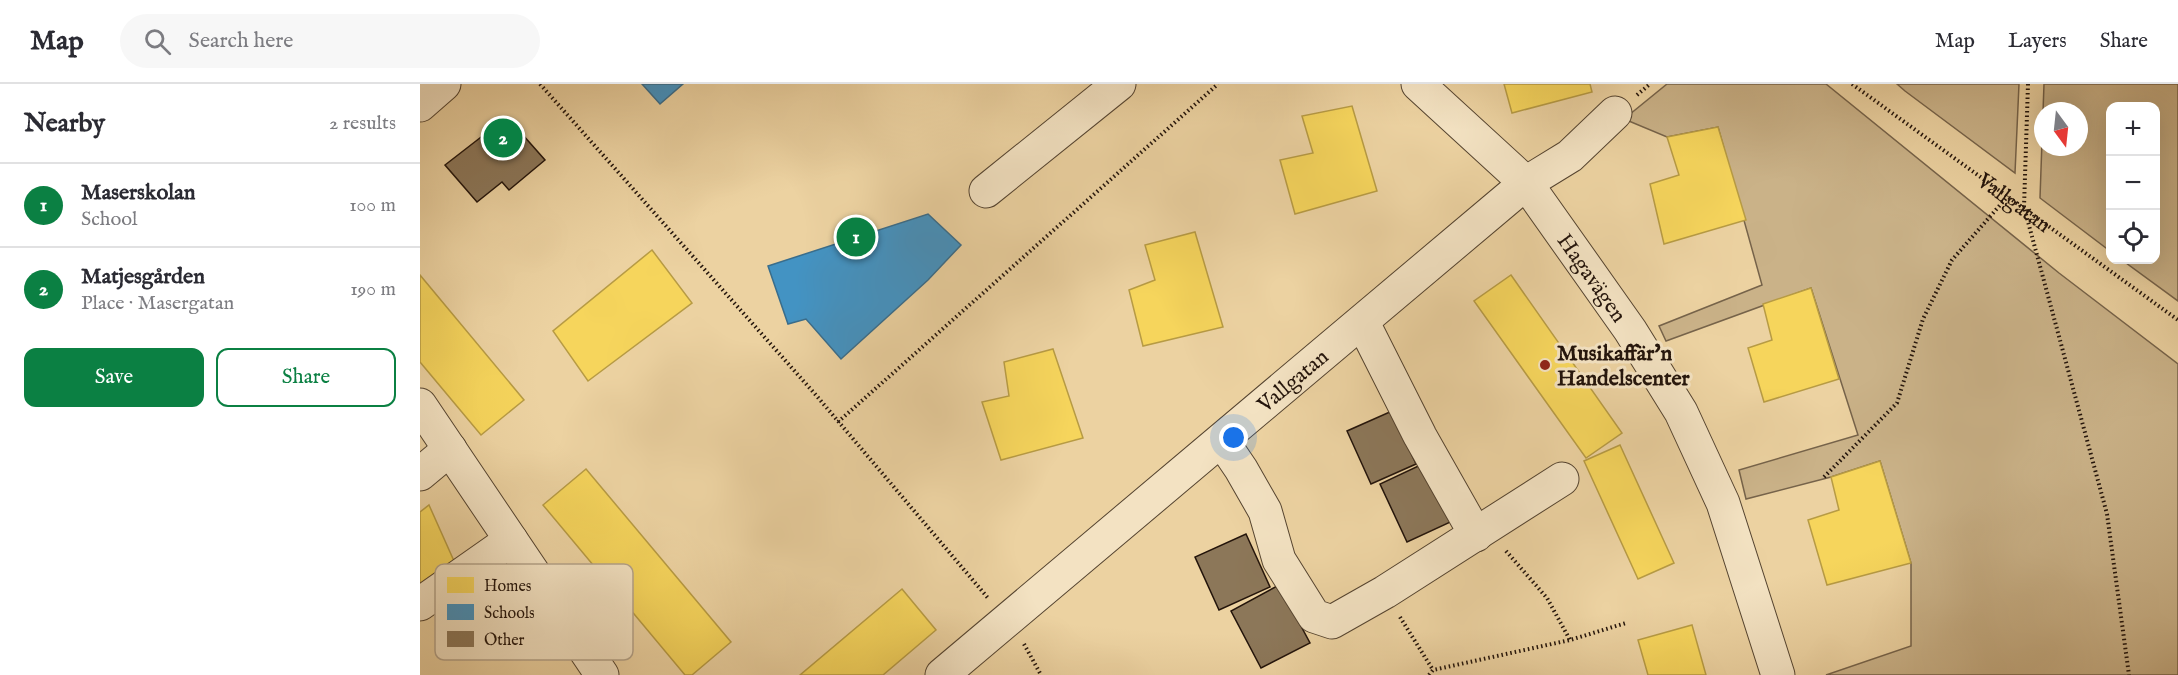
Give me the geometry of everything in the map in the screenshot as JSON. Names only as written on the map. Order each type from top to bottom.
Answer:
[{"type":"street","points":[[420,105],[444,84]]},
{"type":"street","points":[[986,191],[1119,84]]},
{"type":"street","name":"Hagavägen","points":[[1418,84],[1526,183],[1630,330],[1681,412],[1723,503],[1778,675]]},
{"type":"street","name":"Vallgatan","points":[[942,675],[1363,323],[1526,183],[1570,156],[1615,113]]},
{"type":"street","points":[[1363,323],[1420,436],[1481,532]]},
{"type":"street","points":[[420,405],[527,564]]},
{"type":"street","points":[[1221,441],[1241,469],[1265,511],[1279,561],[1314,616],[1332,622],[1385,592],[1562,479]]},
{"type":"street","points":[[420,474],[450,449]]},
{"type":"street","points":[[477,564],[511,540]]},
{"type":"street","points":[[420,604],[435,593]]},
{"type":"street","points":[[592,660],[602,675]]},
{"type":"path","points":[[540,84],[838,422],[1007,621]]},
{"type":"path","points":[[838,422],[1218,84]]},
{"type":"path","name":"Vallgatan","points":[[1852,84],[2178,320]]},
{"type":"path","points":[[2028,84],[2024,207],[2107,514],[2129,675]]},
{"type":"path","points":[[1824,477],[1848,456],[1897,403],[1923,319],[1952,260],[2008,196]]},
{"type":"path","points":[[1481,532],[1547,597],[1570,640]]},
{"type":"path","points":[[1385,592],[1433,670]]},
{"type":"path","points":[[1429,675],[1433,670],[1570,640],[1626,623]]},
{"type":"shaded area","points":[[1667,84],[1826,84],[2059,273],[2178,364],[2178,675],[1826,675],[1911,646],[1911,563],[1880,461],[1831,477],[1746,499],[1739,470],[1858,435],[1811,288],[1666,341],[1659,326],[1762,285],[1718,127],[1667,137],[1624,119]]},
{"type":"shaded area","points":[[1897,84],[2019,84],[2015,173],[1905,91]]},
{"type":"shaded area","points":[[2044,84],[2178,84],[2178,301],[2127,264],[2160,264],[2160,102],[2106,102],[2106,248],[2040,198],[2041,156],[2088,156],[2088,102],[2043,102]]},
{"type":"building: Homes","points":[[1504,84],[1590,84],[1592,92],[1512,113]]},
{"type":"building: Homes","points":[[1352,106],[1377,191],[1295,214],[1280,160],[1313,153],[1302,116]]},
{"type":"building: Homes","points":[[1718,127],[1746,220],[1664,244],[1650,184],[1679,175],[1667,137]]},
{"type":"building: Homes","points":[[1195,232],[1223,327],[1143,346],[1129,290],[1155,280],[1145,245]]},
{"type":"building: Homes","points":[[652,250],[692,303],[588,381],[553,331]]},
{"type":"building: Homes","points":[[420,275],[524,400],[481,435],[420,362]]},
{"type":"building: Homes","points":[[1511,275],[1622,433],[1586,458],[1474,301]]},
{"type":"building: Homes","points":[[1811,288],[1839,379],[1764,402],[1748,348],[1772,340],[1763,304]]},
{"type":"building: Homes","points":[[1053,349],[1083,438],[1001,460],[982,402],[1009,396],[1004,362]]},
{"type":"building: Homes","points":[[1620,445],[1674,563],[1638,579],[1584,461]]},
{"type":"building: Homes","points":[[1880,461],[1911,563],[1827,585],[1808,520],[1839,510],[1831,477]]},
{"type":"building: Homes","points":[[586,469],[731,642],[692,675],[685,675],[633,613],[633,564],[592,564],[543,505]]},
{"type":"building: Homes","points":[[429,505],[454,561],[450,564],[435,564],[435,574],[420,585],[420,512]]},
{"type":"building: Homes","points":[[902,589],[936,630],[883,675],[800,675]]},
{"type":"building: Homes","points":[[1692,625],[1706,675],[1648,675],[1638,640]]},
{"type":"building: Schools","points":[[642,84],[683,84],[660,104]]},
{"type":"building: Schools","points":[[928,214],[961,245],[928,280],[841,359],[806,319],[788,324],[768,266]]},
{"type":"building: Other","points":[[507,117],[545,160],[509,190],[502,182],[477,202],[445,165]]},
{"type":"building: Other","points":[[1392,411],[1416,464],[1371,484],[1347,431]]},
{"type":"building: Other","points":[[1429,461],[1457,519],[1407,542],[1380,484]]},
{"type":"building: Other","points":[[1246,534],[1270,587],[1219,610],[1195,557]]},
{"type":"building: Other","points":[[1279,585],[1310,643],[1261,668],[1231,611]]},
{"type":"place","name":"Matjesgården","points":[[503,138]]},
{"type":"place","name":"Maserskolan","points":[[856,237]]},
{"type":"place","name":"Musikaffär'n Handelscenter","points":[[1545,365]]}]
